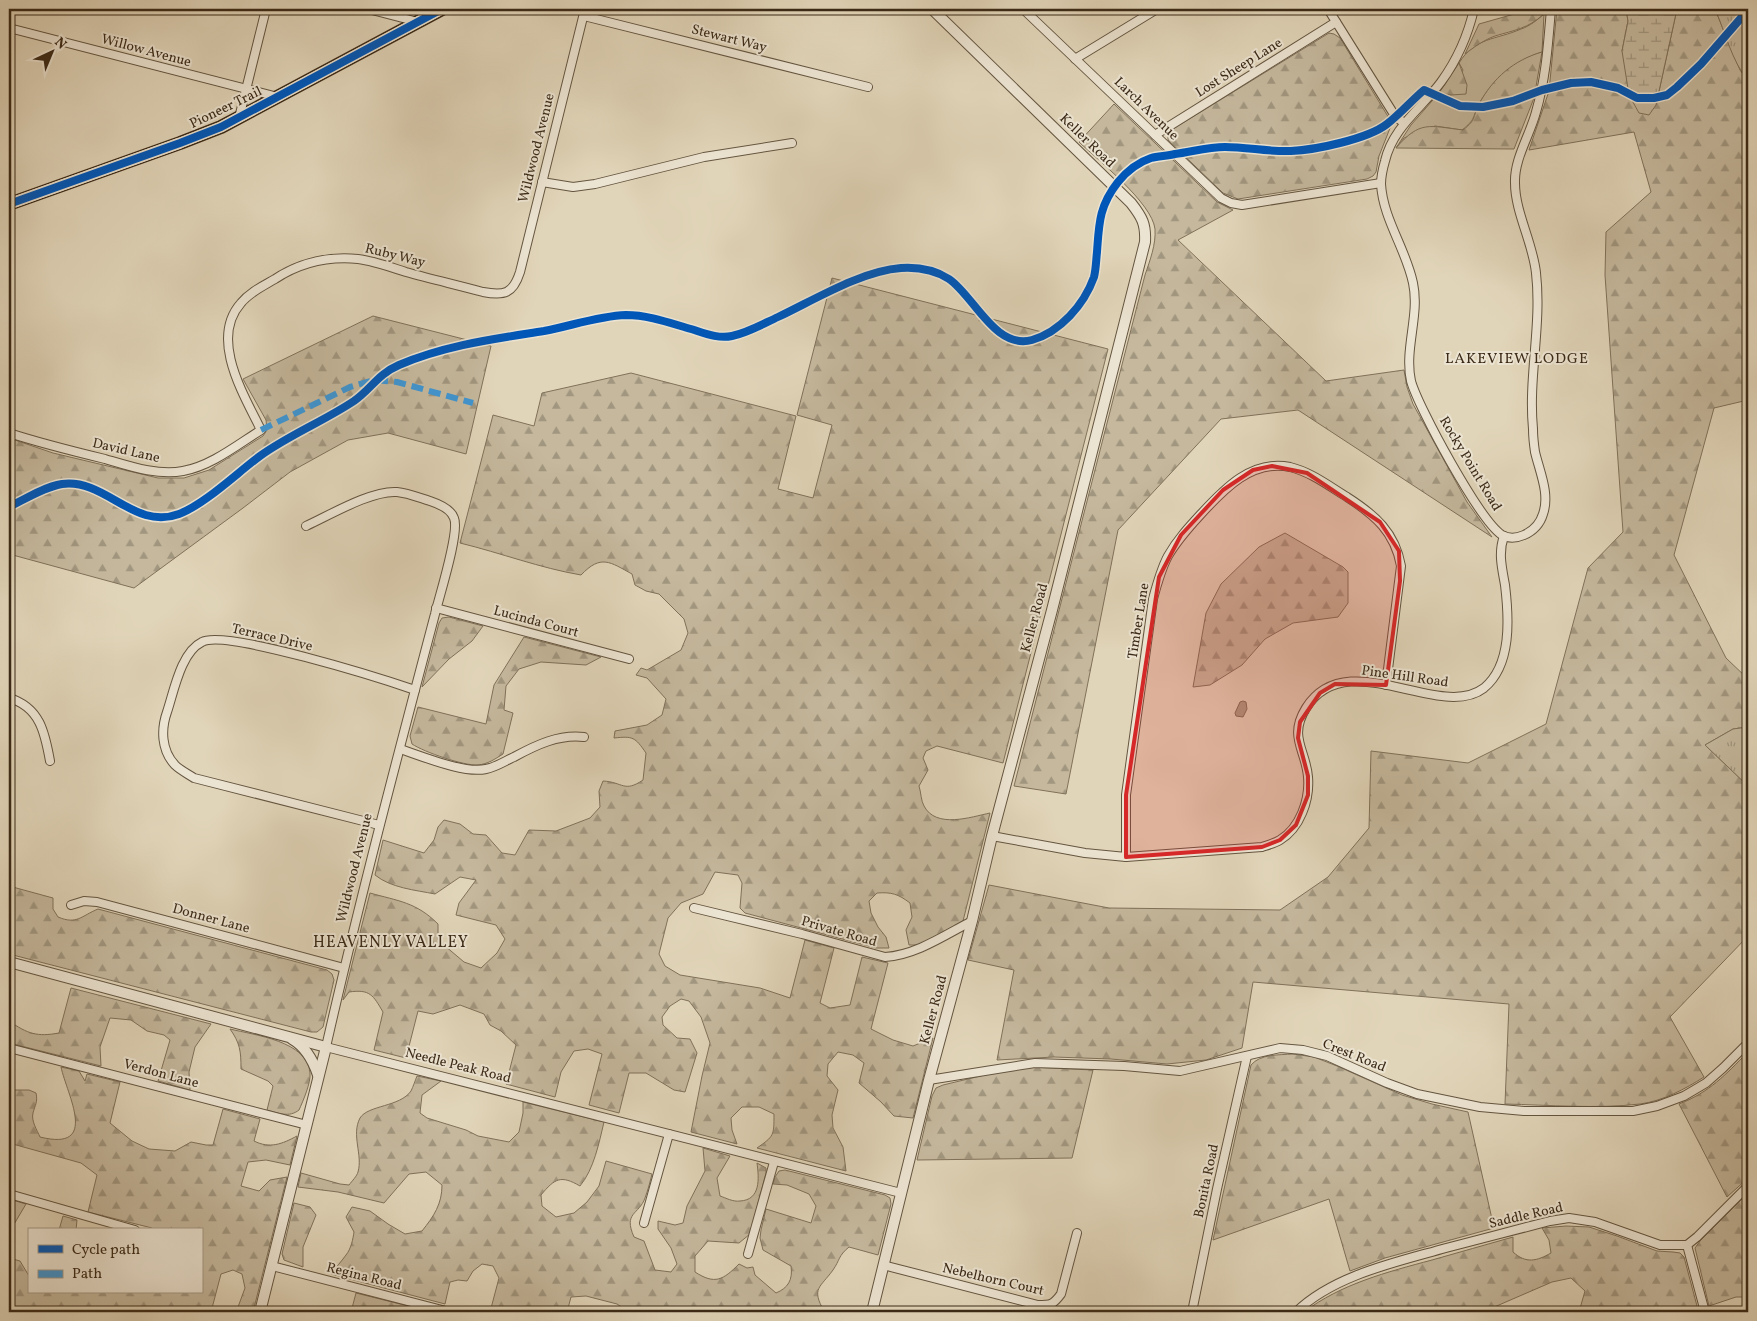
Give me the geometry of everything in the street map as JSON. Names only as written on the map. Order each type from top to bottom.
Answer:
[{"type":"main road","name":"Pioneer Trail","points":[[9,204],[213,130],[239,118],[442,9]]},
{"type":"street","points":[[239,118],[266,9]]},
{"type":"street","points":[[368,9],[418,22]]},
{"type":"street","name":"Keller Road","points":[[872,1312],[929,1080],[1052,610],[1145,242],[1146,230],[1142,217],[1132,203],[932,9]]},
{"type":"street","name":"Larch Avenue","points":[[1023,9],[1221,198],[1231,203],[1242,205],[1256,204],[1381,183]]},
{"type":"street","points":[[1075,59],[1157,9]]},
{"type":"street","points":[[1328,9],[1395,116],[1404,123]]},
{"type":"street","name":"Rocky Point Road","points":[[1474,9],[1468,33],[1461,49],[1442,80],[1404,123],[1388,149],[1381,183],[1393,228],[1414,286],[1410,362],[1411,380],[1429,420],[1475,503],[1486,519],[1504,536]]},
{"type":"street","points":[[1504,536],[1513,538],[1524,535],[1534,529],[1541,520],[1546,506],[1545,491],[1534,449],[1531,411],[1537,300],[1536,274],[1532,251],[1517,201],[1514,182],[1518,163],[1535,116],[1545,72],[1551,9]]},
{"type":"street","name":"Stewart Way","points":[[584,12],[868,87]]},
{"type":"street","name":"Wildwood Avenue","points":[[510,291],[516,284],[520,272],[584,12]]},
{"type":"street","name":"Lost Sheep Lane","points":[[1155,134],[1336,22]]},
{"type":"street","name":"Willow Avenue","points":[[9,28],[278,97]]},
{"type":"street","points":[[542,182],[573,187],[595,184],[704,157],[792,143]]},
{"type":"street","name":"Ruby Way","points":[[261,430],[237,382],[227,340],[231,320],[240,304],[252,293],[292,268],[311,261],[330,258],[358,259],[383,264],[483,292],[498,295],[510,291]]},
{"type":"street","name":"David Lane","points":[[9,432],[63,449],[143,469],[164,472],[183,471],[201,466],[261,430]]},
{"type":"street","name":"Timber Lane","points":[[1126,857],[1126,796],[1153,599],[1159,577],[1168,556],[1181,535],[1223,490],[1238,478],[1253,470],[1272,466],[1289,467],[1307,472],[1364,507],[1392,536],[1399,551],[1401,566],[1386,685]]},
{"type":"street","name":"Wildwood Avenue","points":[[260,1312],[379,825],[400,750],[455,527],[454,518],[438,504],[397,492],[380,494],[360,500],[306,526]]},
{"type":"street","name":"Pine Hill Road","points":[[992,836],[1085,853],[1126,857],[1253,848],[1280,840],[1296,826],[1308,795],[1308,776],[1298,738],[1300,722],[1307,707],[1320,693],[1335,684],[1349,681],[1386,685],[1448,696],[1468,696],[1483,689],[1496,676],[1504,658],[1507,637],[1505,586],[1500,552],[1504,536]]},
{"type":"street","name":"Lucinda Court","points":[[436,608],[629,659]]},
{"type":"street","name":"Terrace Drive","points":[[379,825],[194,778],[175,765],[165,750],[162,735],[164,721],[183,664],[190,651],[202,641],[220,639],[243,642],[336,665],[415,690]]},
{"type":"street","points":[[9,698],[24,704],[36,716],[46,737],[50,761]]},
{"type":"street","points":[[400,750],[475,771],[494,767],[550,740],[564,737],[584,737]]},
{"type":"street","name":"Donner Lane","points":[[71,905],[84,901],[97,902],[344,968]]},
{"type":"street","name":"Private Road","points":[[694,908],[802,934],[885,957],[895,957],[911,952],[972,921]]},
{"type":"street","name":"Needle Peak Road","points":[[9,962],[326,1047],[901,1193]]},
{"type":"street","points":[[289,1037],[297,1042],[312,1059],[318,1076]]},
{"type":"street","name":"Crest Road","points":[[929,1080],[1035,1063],[1089,1064],[1180,1071],[1280,1048],[1303,1050],[1327,1056],[1387,1083],[1417,1094],[1480,1107],[1524,1111],[1633,1111],[1657,1106],[1684,1096],[1723,1068],[1748,1043]]},
{"type":"street","name":"Verdon Lane","points":[[9,1048],[307,1125]]},
{"type":"street","name":"Bonita Road","points":[[1192,1312],[1247,1056]]},
{"type":"street","points":[[644,1223],[669,1134]]},
{"type":"street","points":[[748,1254],[774,1162]]},
{"type":"street","points":[[1705,1312],[1687,1245],[1748,1186]]},
{"type":"street","points":[[9,1194],[129,1228]]},
{"type":"street","name":"Saddle Road","points":[[1296,1312],[1322,1293],[1383,1266],[1550,1220],[1569,1218],[1595,1222],[1660,1246],[1687,1245]]},
{"type":"street","name":"Nebelhorn Court","points":[[883,1265],[1030,1304],[1050,1305],[1061,1294],[1077,1233]]},
{"type":"street","name":"Regina Road","points":[[272,1266],[450,1312]]},
{"type":"highlighted area","points":[[1272,466],[1307,473],[1380,522],[1399,551],[1400,581],[1386,685],[1335,684],[1320,693],[1300,722],[1298,738],[1308,776],[1308,795],[1296,825],[1280,840],[1262,847],[1126,857],[1126,795],[1159,577],[1181,535],[1223,490],[1253,470]]},
{"type":"green space","points":[[1532,9],[1544,9],[1544,14],[1526,26],[1495,36],[1465,54],[1479,24]]},
{"type":"green space","points":[[1557,9],[1626,9],[1628,21],[1622,51],[1656,105],[1677,9],[1715,9],[1740,70],[1748,81],[1748,400],[1714,408],[1674,555],[1726,658],[1748,679],[1748,727],[1733,729],[1705,745],[1748,786],[1748,936],[1670,1017],[1704,1077],[1674,1094],[1640,1104],[1590,1106],[1505,1104],[1509,1004],[1253,982],[1242,1048],[1206,1060],[1167,1064],[1111,1059],[1054,1057],[997,1060],[1014,970],[968,960],[989,885],[1109,908],[1280,910],[1328,877],[1369,828],[1371,751],[1468,763],[1546,724],[1588,568],[1623,532],[1605,275],[1606,232],[1651,192],[1634,132],[1529,150],[1549,91]]},
{"type":"green space","points":[[1626,9],[1677,9],[1656,105],[1649,115],[1639,113],[1629,95],[1622,51],[1628,21]]},
{"type":"green space","points":[[1715,9],[1748,9],[1748,81],[1733,55]]},
{"type":"green space","points":[[1544,14],[1542,52],[1514,66],[1497,80],[1479,104],[1472,121],[1462,130],[1435,126],[1404,138],[1396,148],[1411,125],[1439,93],[1451,95],[1463,70],[1459,63],[1472,48],[1487,40],[1524,28]]},
{"type":"green space","points":[[1329,33],[1340,38],[1392,123],[1373,176],[1367,179],[1238,199],[1223,193],[1168,140],[1168,134],[1173,129]]},
{"type":"green space","points":[[1542,52],[1534,98],[1514,149],[1396,148],[1412,133],[1426,127],[1463,130],[1472,121],[1479,104],[1491,86],[1505,71],[1522,60]]},
{"type":"green space","points":[[1459,63],[1467,85],[1466,94],[1451,95],[1439,93]]},
{"type":"green space","points":[[1114,104],[1217,202],[1233,210],[1178,240],[1326,381],[1404,370],[1413,404],[1467,502],[1492,537],[1298,410],[1221,419],[1118,530],[1066,794],[1014,786],[1155,241],[1155,229],[1145,207],[1123,183],[1079,142]]},
{"type":"green space","points":[[832,278],[1108,349],[1003,763],[937,746],[926,751],[923,758],[928,770],[919,786],[923,804],[930,813],[937,817],[954,820],[990,813],[963,921],[919,945],[909,945],[906,930],[912,917],[910,903],[895,894],[877,893],[869,901],[871,913],[886,937],[889,948],[876,948],[745,913],[740,908],[742,883],[738,875],[715,872],[703,894],[681,903],[668,918],[659,954],[665,966],[680,975],[760,988],[790,998],[805,940],[834,948],[820,1003],[830,1008],[850,1005],[862,957],[888,963],[871,1029],[893,1040],[913,1046],[933,1038],[913,1118],[894,1116],[859,1083],[864,1063],[853,1055],[838,1052],[828,1064],[827,1076],[838,1090],[832,1115],[833,1128],[843,1147],[846,1171],[757,1148],[770,1138],[774,1127],[774,1114],[759,1107],[742,1107],[731,1118],[732,1130],[737,1144],[691,1132],[710,1043],[701,1017],[689,1001],[681,999],[670,1006],[662,1017],[663,1025],[677,1038],[690,1039],[697,1053],[685,1092],[674,1090],[646,1073],[629,1073],[619,1113],[589,1105],[602,1054],[588,1049],[574,1051],[561,1072],[555,1097],[506,1084],[516,1045],[501,1031],[490,1025],[484,1014],[460,1005],[433,1014],[418,1011],[406,1058],[374,1050],[383,1012],[380,1006],[373,997],[362,991],[349,992],[343,1000],[370,893],[406,903],[422,911],[438,924],[438,940],[464,962],[481,968],[497,953],[505,939],[496,925],[456,915],[459,903],[476,880],[460,877],[435,894],[396,886],[375,875],[383,840],[424,853],[434,840],[438,827],[444,820],[460,824],[473,834],[486,835],[502,853],[515,855],[529,830],[556,831],[590,818],[600,807],[599,791],[603,781],[623,786],[632,786],[643,780],[646,753],[633,739],[625,737],[614,738],[615,731],[647,725],[662,715],[666,699],[647,678],[636,675],[641,668],[647,670],[681,650],[688,633],[684,619],[659,594],[646,591],[635,585],[632,574],[618,566],[600,562],[588,568],[581,575],[460,543],[493,415],[534,426],[542,393],[631,373],[796,416],[778,489],[813,498],[832,425],[797,415]]},
{"type":"green space","points":[[373,316],[491,346],[466,454],[388,433],[348,440],[290,472],[134,588],[9,554],[9,438],[53,453],[158,478],[184,478],[209,470],[263,436],[267,430],[266,420],[243,379]]},
{"type":"green space","points":[[1285,533],[1343,567],[1348,572],[1348,603],[1338,617],[1293,623],[1265,639],[1242,665],[1210,685],[1193,687],[1206,613],[1221,584],[1259,547]]},
{"type":"green space","points":[[449,617],[483,626],[472,641],[449,659],[422,687],[439,623],[442,618]]},
{"type":"green space","points":[[524,637],[601,657],[586,665],[541,662],[519,669],[506,686],[504,710],[513,713],[503,754],[485,764],[472,765],[454,761],[412,744],[410,736],[418,707],[486,724],[494,685]]},
{"type":"green space","points":[[1748,727],[1748,786],[1705,745],[1733,729]]},
{"type":"green space","points":[[9,886],[53,898],[53,909],[58,917],[64,919],[79,919],[98,909],[327,970],[332,974],[334,980],[323,1027],[317,1032],[311,1032],[9,954]]},
{"type":"green space","points":[[71,988],[211,1024],[195,1047],[189,1072],[190,1090],[158,1081],[170,1040],[164,1035],[147,1031],[131,1020],[110,1018],[100,1047],[101,1066],[9,1043],[9,1021],[33,1033],[45,1035],[59,1033]]},
{"type":"green space","points":[[230,1029],[278,1041],[300,1053],[307,1062],[310,1077],[299,1110],[287,1114],[267,1110],[273,1086],[268,1081],[241,1069],[239,1047]]},
{"type":"green space","points":[[1748,1052],[1748,1178],[1727,1197],[1679,1104],[1708,1088]]},
{"type":"green space","points":[[1293,1054],[1314,1057],[1402,1095],[1468,1112],[1494,1228],[1385,1258],[1350,1271],[1329,1199],[1213,1240],[1251,1065],[1265,1057]]},
{"type":"green space","points":[[61,1067],[79,1071],[85,1081],[87,1074],[120,1082],[110,1123],[132,1141],[149,1149],[175,1151],[191,1142],[213,1145],[223,1109],[260,1119],[254,1141],[265,1145],[276,1145],[297,1136],[290,1165],[266,1160],[248,1162],[241,1186],[259,1191],[270,1180],[287,1177],[253,1312],[241,1312],[238,1307],[245,1288],[242,1274],[233,1270],[221,1274],[211,1312],[9,1312],[9,1258],[20,1261],[28,1274],[28,1294],[202,1294],[202,1228],[152,1228],[88,1212],[97,1175],[81,1163],[9,1143],[9,1090],[29,1090],[36,1093],[33,1119],[40,1137],[58,1139],[69,1136],[75,1129],[73,1105]]},
{"type":"green space","points":[[1029,1067],[1093,1070],[1072,1158],[917,1160],[932,1096],[936,1088],[997,1072]]},
{"type":"green space","points":[[417,1076],[441,1081],[422,1095],[420,1113],[427,1118],[466,1130],[478,1136],[509,1142],[519,1132],[523,1102],[604,1122],[589,1172],[580,1186],[568,1180],[554,1182],[541,1195],[542,1206],[556,1217],[574,1213],[587,1202],[599,1186],[606,1161],[652,1174],[645,1198],[631,1218],[630,1223],[634,1237],[644,1241],[655,1270],[671,1272],[677,1264],[671,1248],[658,1229],[658,1221],[675,1225],[683,1223],[687,1206],[705,1171],[703,1148],[730,1156],[717,1178],[720,1196],[730,1200],[740,1201],[752,1197],[758,1181],[757,1163],[766,1168],[766,1173],[750,1234],[739,1243],[708,1241],[695,1256],[695,1272],[708,1278],[718,1279],[728,1274],[739,1264],[747,1268],[753,1267],[755,1275],[776,1293],[787,1286],[791,1275],[791,1266],[763,1250],[760,1238],[766,1209],[811,1223],[816,1206],[809,1194],[787,1185],[773,1184],[779,1171],[785,1170],[885,1195],[890,1198],[891,1204],[878,1255],[849,1247],[843,1253],[819,1289],[818,1297],[820,1303],[824,1311],[827,1312],[670,1312],[655,1310],[652,1312],[629,1312],[617,1304],[586,1296],[571,1297],[567,1312],[490,1312],[499,1278],[493,1266],[482,1264],[473,1271],[467,1281],[458,1280],[450,1282],[445,1304],[331,1274],[348,1253],[352,1244],[354,1232],[346,1217],[352,1207],[370,1211],[405,1234],[422,1231],[436,1210],[441,1198],[442,1185],[426,1172],[409,1174],[384,1203],[338,1192],[298,1187],[301,1173],[349,1185],[356,1177],[359,1165],[357,1131],[360,1118],[370,1111],[406,1096],[411,1091]]},
{"type":"green space","points":[[1748,1193],[1748,1297],[1736,1297],[1709,1306],[1695,1248]]},
{"type":"green space","points":[[9,1199],[26,1204],[13,1226],[9,1228]]},
{"type":"green space","points":[[294,1203],[310,1207],[316,1215],[303,1247],[303,1267],[284,1260],[282,1254]]},
{"type":"green space","points":[[63,1216],[77,1220],[76,1228],[60,1228]]},
{"type":"green space","points":[[1589,1227],[1657,1251],[1680,1253],[1684,1257],[1697,1306],[1676,1312],[1579,1312],[1585,1291],[1571,1278],[1552,1282],[1492,1308],[1491,1312],[1304,1312],[1333,1294],[1365,1280],[1513,1237],[1513,1252],[1518,1256],[1527,1260],[1541,1258],[1551,1253],[1549,1240],[1542,1228]]},
{"type":"green space","points":[[356,1293],[416,1308],[415,1312],[351,1312]]},
{"type":"shaded area","points":[[1240,702],[1246,702],[1247,709],[1243,717],[1236,716],[1235,713]]},
{"type":"marked path","points":[[261,430],[350,387],[374,380],[397,382],[473,403]]},
{"type":"cycle path","points":[[9,204],[221,127],[442,9]]},
{"type":"cycle path","points":[[9,507],[48,488],[62,484],[78,484],[93,489],[148,516],[163,517],[179,514],[210,496],[271,448],[354,401],[380,377],[392,369],[434,352],[605,317],[626,315],[642,316],[706,334],[727,337],[755,328],[854,280],[886,270],[913,268],[932,271],[944,276],[958,287],[996,330],[1007,337],[1019,341],[1032,340],[1052,331],[1061,324],[1084,298],[1094,277],[1101,215],[1107,199],[1125,174],[1146,160],[1219,147],[1291,151],[1341,143],[1355,139],[1387,124],[1424,90],[1460,106],[1483,107],[1513,101],[1542,90],[1571,83],[1591,82],[1618,88],[1637,98],[1654,98],[1667,95],[1701,64],[1748,10]]},
{"type":"district","name":"LAKEVIEW LODGE","points":[[1517,359]]},
{"type":"district","name":"HEAVENLY VALLEY","points":[[391,943]]}]
